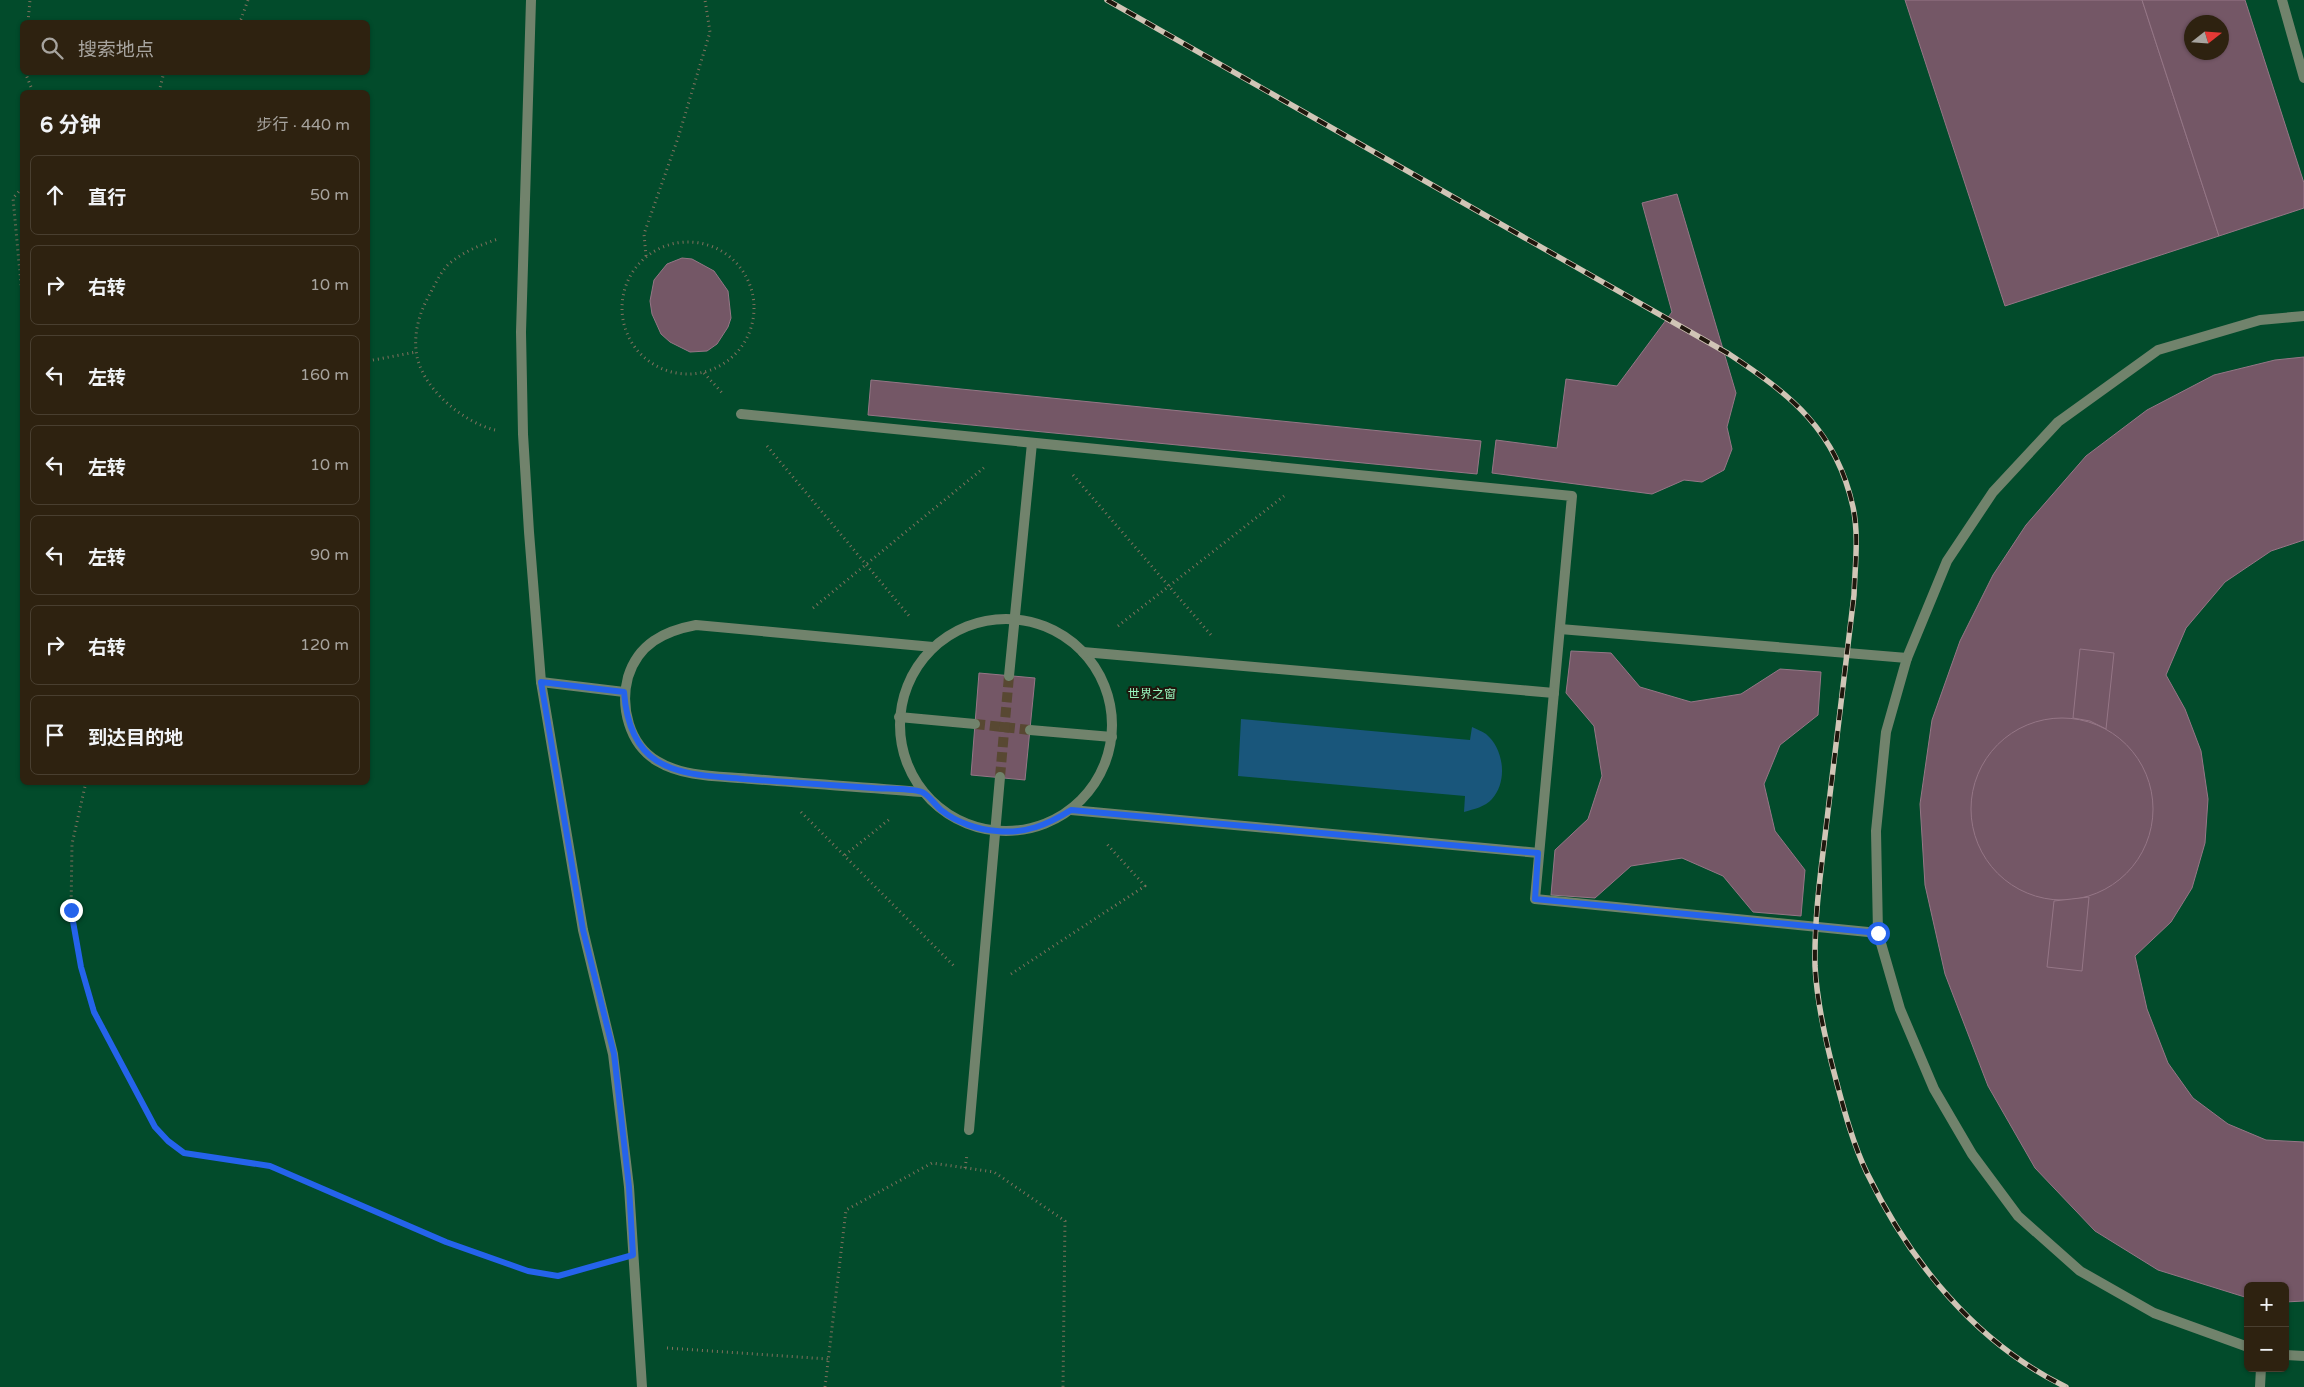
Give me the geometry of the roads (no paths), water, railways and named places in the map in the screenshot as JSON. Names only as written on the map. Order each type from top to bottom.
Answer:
[{"type":"street","points":[[531,0],[522,235],[521,332],[523,434],[541,682],[583,930],[614,1054],[629,1187],[642,1387]]},
{"type":"street","points":[[2282,0],[2304,78]]},
{"type":"street","points":[[2244,1346],[2154,1312],[2080,1272],[2018,1216],[1972,1154],[1934,1089],[1900,1009],[1878,933],[1876,831],[1886,732],[1906,658],[1947,561],[1993,492],[2058,422],[2158,350],[2260,320],[2304,316]]},
{"type":"street","points":[[740,414],[1572,496],[1535,899],[1878,933]]},
{"type":"street","points":[[1009,676],[1032,443]]},
{"type":"street","points":[[1014,619],[1040,624],[1063,635],[1083,652],[1100,676],[1110,704],[1112,737],[1106,762],[1092,789],[1071,810],[1048,824],[1021,832],[996,831],[966,825],[942,811],[922,792],[909,769],[901,743],[899,717],[904,691],[916,667],[933,647],[957,630],[985,620],[1014,619]]},
{"type":"street","points":[[922,792],[771,781],[676,770],[656,760],[642,748],[631,729],[625,711],[624,692],[630,672],[642,651],[656,638],[674,630],[696,625],[933,647]]},
{"type":"street","points":[[1560,628],[1906,658]]},
{"type":"street","points":[[1083,652],[1554,692]]},
{"type":"street","points":[[541,682],[624,692]]},
{"type":"street","points":[[899,717],[975,724]]},
{"type":"street","points":[[1030,730],[1112,737]]},
{"type":"street","points":[[969,1130],[1000,777]]},
{"type":"street","points":[[1071,810],[1538,853]]},
{"type":"street","points":[[2289,1354],[2304,1356]]},
{"type":"street","points":[[2260,1387],[2261,1372]]},
{"type":"water","points":[[1241,719],[1470,740],[1472,727],[1486,734],[1497,748],[1502,765],[1500,783],[1497,792],[1489,802],[1464,812],[1465,796],[1238,776]]},
{"type":"tunnel","points":[[1000,777],[1009,676]]},
{"type":"tunnel","points":[[975,724],[1030,730]]},
{"type":"railway","points":[[1107,0],[1729,354],[1772,384],[1791,400],[1823,436],[1835,456],[1845,480],[1853,507],[1856,540],[1854,595],[1821,869],[1816,927],[1815,966],[1818,995],[1822,1024],[1832,1066],[1849,1127],[1867,1173],[1884,1206],[1925,1268],[1949,1297],[2003,1348],[2033,1369],[2066,1387]]},
{"type":"park label","name":"世界之窗","points":[[1152,694]]}]
